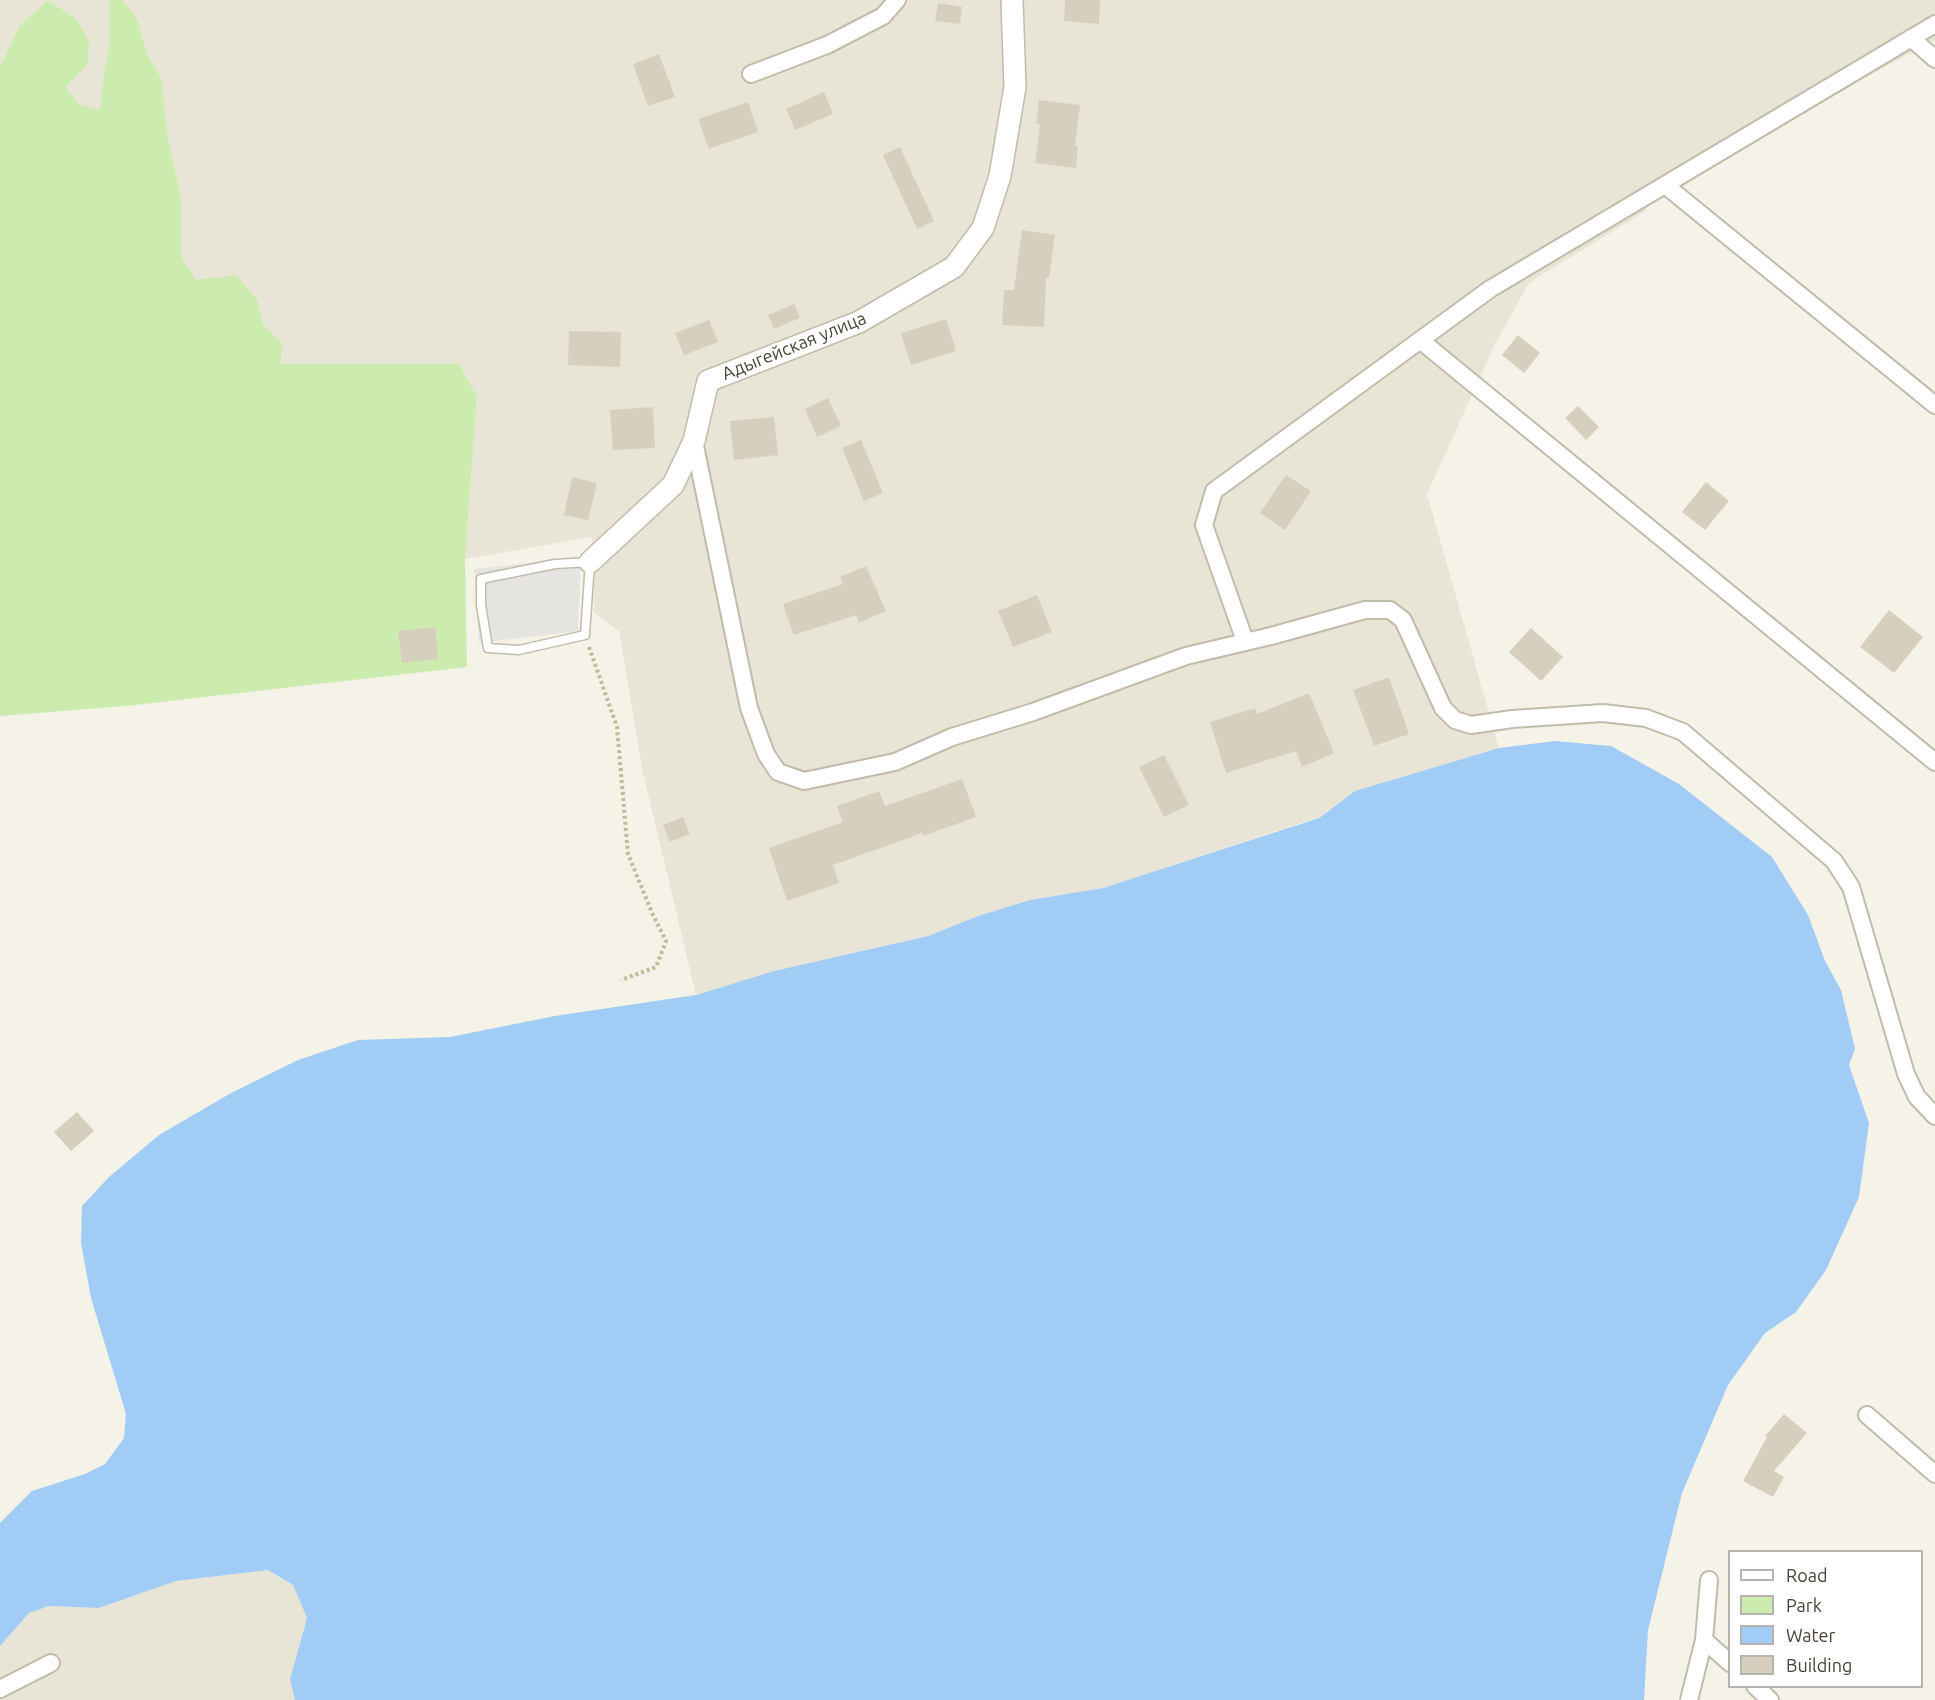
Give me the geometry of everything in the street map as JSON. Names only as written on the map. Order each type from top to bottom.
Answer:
[{"type":"street","points":[[751,74],[827,45],[883,16],[897,0]]},
{"type":"street","name":"Адыгейская улица","points":[[590,562],[673,485],[694,441],[708,381],[859,322],[954,267],[960,260],[983,228],[1000,176],[1015,87],[1012,0]]},
{"type":"street","points":[[1245,642],[1204,525],[1214,491],[1490,289],[1935,24]]},
{"type":"street","points":[[1911,38],[1935,59]]},
{"type":"street","points":[[1665,185],[1935,405]]},
{"type":"street","points":[[1420,340],[1935,762]]},
{"type":"street","points":[[694,441],[748,708],[766,754],[778,772],[804,781],[895,762],[952,737],[1033,712],[1186,656],[1281,634],[1365,610],[1390,610],[1403,620],[1443,708],[1455,720],[1471,725],[1512,719],[1603,713],[1646,718],[1683,732],[1834,861],[1851,887],[1906,1074],[1917,1097],[1935,1116]]},
{"type":"street","points":[[1867,1415],[1935,1474]]},
{"type":"street","points":[[1689,1700],[1704,1640],[1709,1580]]},
{"type":"street","points":[[1704,1640],[1728,1661]]},
{"type":"street","points":[[0,1689],[51,1663]]},
{"type":"street","points":[[1757,1688],[1770,1700]]},
{"type":"lane","points":[[590,562],[585,635],[519,650],[488,648],[481,606],[481,579],[555,564],[590,562]]},
{"type":"path","points":[[585,635],[617,728],[628,854],[666,941],[656,967],[621,980]]},
{"type":"shaded area","points":[[0,0],[48,0],[20,25],[0,66]]},
{"type":"shaded area","points":[[48,0],[109,0],[110,42],[104,72],[101,110],[77,104],[66,87],[88,64]]},
{"type":"shaded area","points":[[123,0],[1935,0],[1935,40],[1665,185],[1644,212],[1529,283],[1495,344],[1427,494],[1499,748],[1355,791],[1319,817],[1103,888],[1030,900],[978,916],[928,936],[774,971],[696,995],[643,773],[619,631],[594,613],[592,537],[465,559],[477,396],[459,364],[281,364],[282,343],[263,324],[258,301],[196,280],[182,260],[181,196],[169,144],[161,78],[147,54],[138,21]]},
{"type":"shaded area","points":[[581,557],[578,631],[479,643],[474,569]]},
{"type":"shaded area","points":[[268,1570],[293,1585],[307,1618],[290,1679],[295,1700],[0,1700],[0,1646],[29,1613],[49,1606],[99,1608],[176,1581]]},
{"type":"green space","points":[[48,0],[77,20],[89,41],[88,64],[66,87],[78,104],[100,110],[110,42],[109,0],[123,0],[138,21],[147,54],[161,78],[169,144],[181,196],[182,259],[196,280],[236,275],[258,301],[263,324],[282,343],[281,364],[459,364],[477,396],[465,559],[467,667],[126,706],[0,716],[0,66],[20,25]]},
{"type":"water","points":[[1555,741],[1611,746],[1679,784],[1772,857],[1808,915],[1825,961],[1841,990],[1855,1049],[1849,1065],[1869,1123],[1859,1197],[1826,1270],[1796,1312],[1765,1333],[1728,1385],[1682,1493],[1648,1630],[1644,1700],[295,1700],[290,1679],[307,1618],[293,1585],[268,1570],[176,1581],[99,1608],[49,1606],[29,1613],[0,1646],[0,1523],[32,1491],[85,1474],[105,1464],[124,1438],[126,1414],[91,1298],[81,1243],[82,1206],[109,1177],[159,1135],[231,1093],[298,1060],[358,1040],[450,1037],[555,1016],[696,995],[774,971],[928,936],[978,916],[1030,900],[1103,888],[1319,818],[1355,791],[1499,748]]},
{"type":"building","points":[[1065,0],[1100,0],[1099,24],[1064,21]]},
{"type":"building","points":[[938,3],[962,7],[960,24],[935,21]]},
{"type":"building","points":[[659,54],[675,97],[648,106],[633,64]]},
{"type":"building","points":[[824,92],[833,114],[795,130],[786,109]]},
{"type":"building","points":[[1039,100],[1080,105],[1075,146],[1078,146],[1076,168],[1035,163],[1040,124],[1036,123]]},
{"type":"building","points":[[748,102],[758,132],[709,149],[698,119]]},
{"type":"building","points":[[900,147],[934,221],[917,229],[883,155]]},
{"type":"building","points":[[1022,230],[1055,235],[1049,278],[1046,278],[1044,327],[1002,325],[1004,290],[1014,290]]},
{"type":"building","points":[[794,304],[800,318],[774,329],[768,315]]},
{"type":"building","points":[[946,319],[956,351],[911,365],[901,333]]},
{"type":"building","points":[[709,320],[718,342],[684,355],[675,333]]},
{"type":"building","points":[[569,331],[621,332],[620,367],[568,365]]},
{"type":"building","points":[[1518,335],[1540,353],[1524,373],[1502,355]]},
{"type":"building","points":[[828,398],[841,426],[817,437],[805,409]]},
{"type":"building","points":[[1578,406],[1599,427],[1586,440],[1565,418]]},
{"type":"building","points":[[653,407],[655,448],[613,450],[610,410]]},
{"type":"building","points":[[774,417],[778,455],[734,460],[730,421]]},
{"type":"building","points":[[861,440],[883,493],[864,501],[842,448]]},
{"type":"building","points":[[1286,475],[1311,491],[1285,530],[1260,513]]},
{"type":"building","points":[[572,477],[597,483],[588,520],[564,515]]},
{"type":"building","points":[[1706,482],[1729,501],[1705,530],[1682,512]]},
{"type":"building","points":[[866,566],[886,611],[859,623],[856,615],[794,635],[783,604],[843,584],[840,577]]},
{"type":"building","points":[[1037,595],[1052,632],[1013,647],[998,611]]},
{"type":"building","points":[[1889,610],[1923,637],[1894,673],[1860,647]]},
{"type":"building","points":[[435,627],[438,659],[402,663],[398,631]]},
{"type":"building","points":[[1531,628],[1563,657],[1541,681],[1509,652]]},
{"type":"building","points":[[1389,677],[1409,734],[1374,746],[1353,690]]},
{"type":"building","points":[[1309,693],[1334,753],[1302,767],[1296,751],[1226,773],[1210,722],[1255,708],[1257,714]]},
{"type":"building","points":[[1164,755],[1189,805],[1164,817],[1139,767]]},
{"type":"building","points":[[962,779],[976,817],[923,836],[922,833],[833,865],[839,883],[787,901],[769,848],[843,822],[837,806],[879,791],[885,806]]},
{"type":"building","points":[[683,817],[690,834],[670,842],[663,825]]},
{"type":"building","points":[[77,1112],[94,1131],[71,1151],[54,1132]]},
{"type":"building","points":[[1784,1414],[1807,1433],[1774,1471],[1784,1477],[1773,1497],[1743,1481],[1767,1437],[1765,1436]]}]
